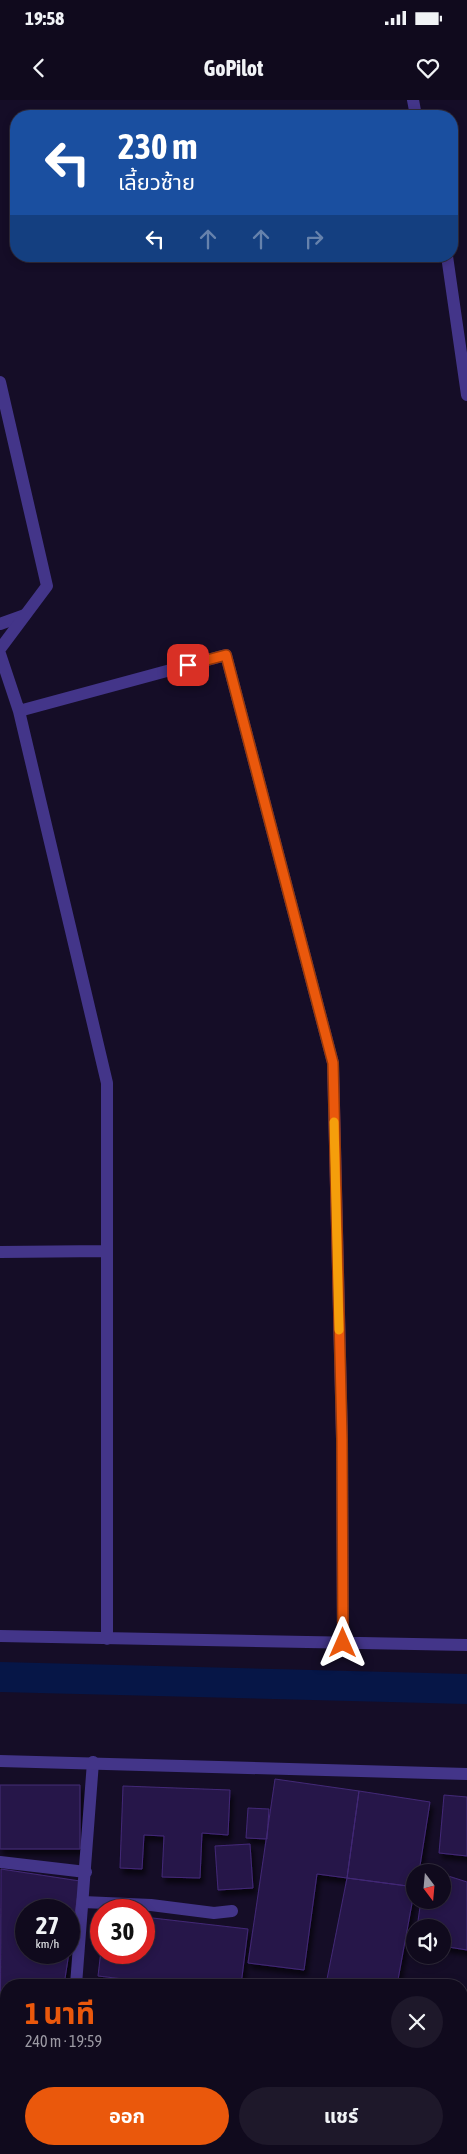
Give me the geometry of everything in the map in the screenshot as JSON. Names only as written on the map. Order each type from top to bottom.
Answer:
[{"type":"street","points":[[448,262],[467,394]]},
{"type":"street","points":[[0,382],[46,586],[0,649]]},
{"type":"street","points":[[0,624],[25,615]]},
{"type":"street","points":[[0,654],[19,711],[107,1083],[108,1639]]},
{"type":"street","points":[[19,711],[226,655],[333,1063],[342,1439],[343,1643]]},
{"type":"street","points":[[0,1252],[107,1251]]},
{"type":"street","points":[[0,1636],[467,1645]]},
{"type":"street","points":[[0,1761],[93,1762],[467,1774]]},
{"type":"street","points":[[77,1979],[93,1762]]},
{"type":"street","points":[[0,1862],[86,1872]]},
{"type":"street","points":[[83,1902],[151,1905],[214,1912],[232,1911]]},
{"type":"building","points":[[275,1779],[359,1791],[347,1878],[317,1874],[304,1970],[248,1963]]},
{"type":"building","points":[[0,1785],[80,1785],[80,1849],[0,1849]]},
{"type":"building","points":[[123,1786],[230,1790],[228,1835],[202,1833],[200,1878],[162,1877],[164,1836],[144,1835],[142,1869],[120,1868]]},
{"type":"building","points":[[359,1791],[430,1802],[420,1864],[406,1864],[406,1886],[347,1878]]},
{"type":"building","points":[[444,1795],[467,1797],[467,1856],[439,1853]]},
{"type":"building","points":[[248,1808],[269,1809],[267,1839],[246,1838]]},
{"type":"building","points":[[250,1844],[253,1888],[218,1890],[215,1846]]},
{"type":"building","points":[[1,1869],[80,1881],[77,1899],[15,1899],[15,1964],[67,1964],[65,1979],[1,1979]]},
{"type":"building","points":[[451,1877],[467,1882],[467,1950],[451,1947],[451,1919],[418,1919],[420,1909],[451,1909]]},
{"type":"building","points":[[347,1878],[406,1886],[406,1909],[411,1909],[409,1919],[406,1919],[406,1936],[398,1979],[327,1979]]},
{"type":"building","points":[[155,1918],[248,1929],[242,1979],[123,1979],[98,1976],[99,1964],[155,1964]]},
{"type":"waterway","points":[[0,1677],[467,1689]]},
{"type":"slow traffic","points":[[334,1122],[339,1330]]},
{"type":"route","points":[[188,665],[226,655],[333,1063],[342,1439],[343,1643]]}]
